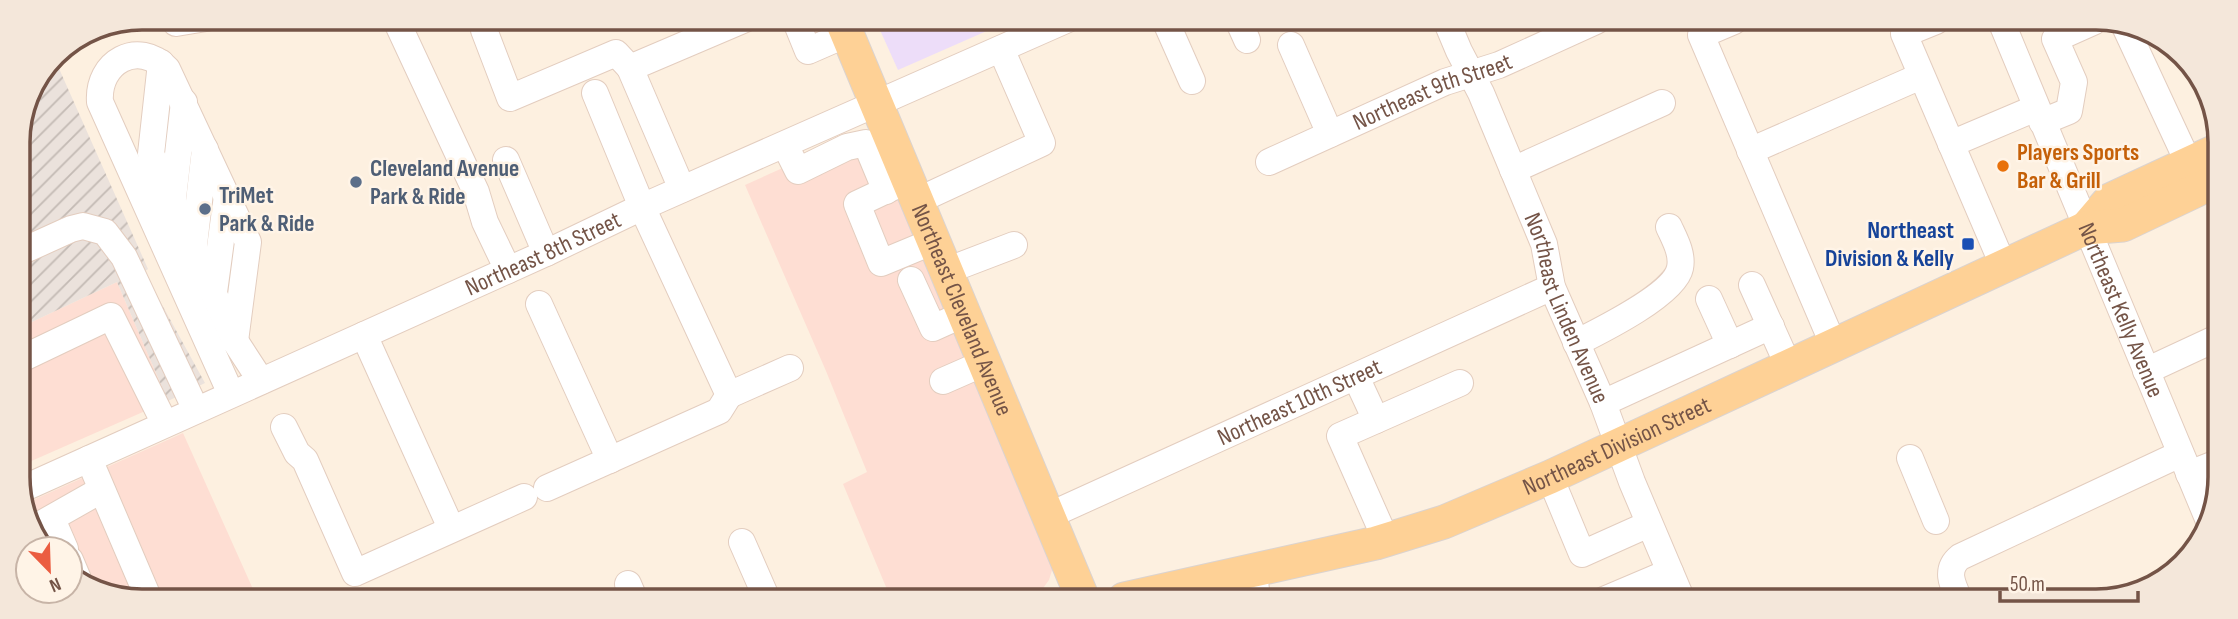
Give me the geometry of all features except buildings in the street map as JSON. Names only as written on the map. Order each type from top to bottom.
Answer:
[{"type":"main road","name":"Northeast Cleveland Avenue","points":[[845,30],[877,105],[904,190],[941,259],[1079,589]]},
{"type":"main road","name":"Northeast Division Street","points":[[2085,228],[2110,200],[2203,157]]},
{"type":"main road","name":"Northeast Division Street","points":[[1218,589],[1256,585],[1455,518],[1550,477],[2085,228],[2123,225],[2208,185]]},
{"type":"street","points":[[400,30],[476,192],[485,222],[508,270]]},
{"type":"street","points":[[484,30],[510,97],[616,53],[630,68],[682,190]]},
{"type":"street","points":[[630,68],[720,30]]},
{"type":"street","points":[[799,30],[808,51],[840,30]]},
{"type":"street","name":"Northeast 8th Street","points":[[31,485],[546,253],[642,207],[1043,30]]},
{"type":"street","points":[[1169,30],[1192,81]]},
{"type":"street","name":"Northeast Linden Avenue","points":[[1451,30],[1481,93],[1544,244],[1552,287],[1603,403],[1649,524],[1677,589]]},
{"type":"street","name":"Northeast 9th Street","points":[[1269,162],[1445,82],[1499,65],[1574,30]]},
{"type":"street","points":[[1713,30],[1701,35],[1833,344]]},
{"type":"street","points":[[1914,30],[1904,34],[2003,265]]},
{"type":"street","name":"Northeast Kelly Avenue","points":[[2005,30],[2203,508]]},
{"type":"street","points":[[1951,144],[2039,115],[2069,111],[2074,82],[2055,39],[2075,30]]},
{"type":"street","points":[[2131,36],[2203,157]]},
{"type":"street","points":[[1291,45],[1330,134]]},
{"type":"street","points":[[964,314],[933,328],[911,280],[881,263],[857,204],[1042,143],[1001,49]]},
{"type":"street","points":[[199,259],[248,242],[200,138],[144,55],[133,56],[113,64],[102,79],[100,102],[231,394]]},
{"type":"street","points":[[1750,151],[1921,76]]},
{"type":"street","points":[[595,93],[642,207],[729,395]]},
{"type":"street","points":[[1513,170],[1662,103]]},
{"type":"street","points":[[199,259],[200,138]]},
{"type":"street","points":[[199,259],[200,138]]},
{"type":"street","points":[[199,259],[200,138]]},
{"type":"street","points":[[200,138],[152,154],[199,259],[261,381]]},
{"type":"street","points":[[785,145],[799,171],[847,147],[866,143],[904,190]]},
{"type":"street","points":[[506,160],[546,253]]},
{"type":"street","points":[[30,248],[83,226],[105,232],[124,257],[196,410]]},
{"type":"street","points":[[1576,343],[1672,284],[1681,262],[1669,227]]},
{"type":"street","points":[[881,263],[941,259],[1014,244]]},
{"type":"street","points":[[911,280],[941,259]]},
{"type":"street","points":[[1752,285],[1788,365]]},
{"type":"street","name":"Northeast 10th Street","points":[[1048,516],[1552,287]]},
{"type":"street","points":[[1709,299],[1730,345]]},
{"type":"street","points":[[539,304],[610,460]]},
{"type":"street","points":[[30,355],[111,316],[165,424]]},
{"type":"street","points":[[1603,403],[1771,326]]},
{"type":"street","points":[[364,335],[451,528]]},
{"type":"street","points":[[2146,370],[2208,342]]},
{"type":"street","points":[[943,381],[984,363]]},
{"type":"street","points":[[284,426],[297,453],[305,460],[355,573],[719,411],[729,395],[790,368]]},
{"type":"street","points":[[1356,377],[1376,420]]},
{"type":"street","points":[[1386,540],[1340,436],[1461,383]]},
{"type":"street","points":[[1910,458],[1936,521]]},
{"type":"street","points":[[89,459],[144,589]]},
{"type":"street","points":[[1954,589],[1950,572],[1956,560],[2185,464],[2208,463]]},
{"type":"street","points":[[1550,477],[1582,554],[1649,524]]},
{"type":"street","points":[[43,523],[101,490]]},
{"type":"street","points":[[742,542],[763,589]]},
{"type":"street","points":[[1630,589],[1670,572]]},
{"type":"shaded area","points":[[880,30],[989,30],[898,70]]},
{"type":"shaded area","points":[[59,68],[148,269],[144,272],[205,383],[168,401],[117,282],[30,323],[30,134],[41,92]]},
{"type":"shaded area","points":[[854,136],[888,175],[1053,567],[1042,589],[887,589],[843,484],[867,472],[745,185]]},
{"type":"shaded area","points":[[117,282],[168,401],[30,462],[30,323]]},
{"type":"shaded area","points":[[183,433],[253,589],[142,589],[106,583],[84,573],[84,535],[46,535],[32,500]]},
{"type":"place","name":"Players Sports Bar & Grill","points":[[2003,166]]},
{"type":"place","name":"Cleveland Avenue Park & Ride","points":[[356,182]]},
{"type":"place","name":"TriMet Park & Ride","points":[[205,209]]},
{"type":"place","name":"Northeast Division & Kelly","points":[[1968,244]]}]
